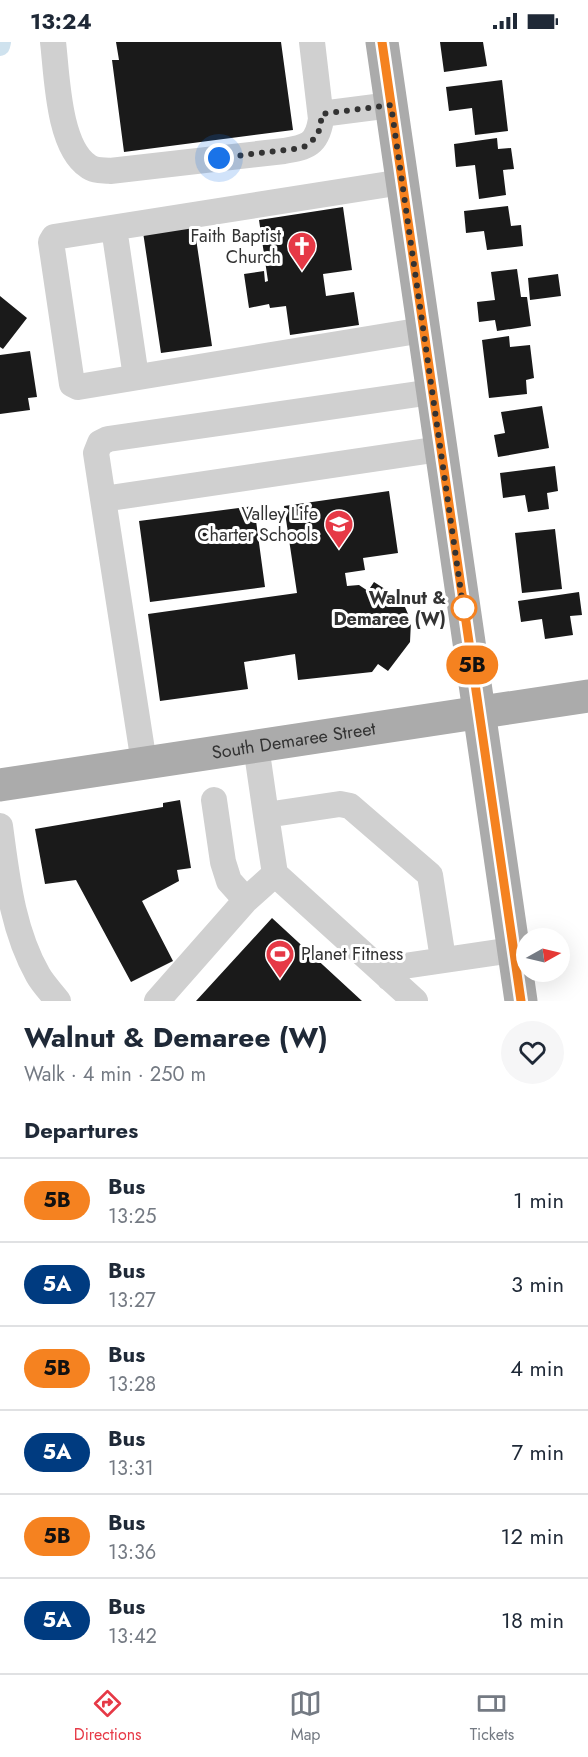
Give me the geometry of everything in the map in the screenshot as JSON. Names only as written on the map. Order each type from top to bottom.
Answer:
[{"type":"main road","points":[[382,42],[521,1001]]},
{"type":"main road","name":"South Demaree Street","points":[[0,785],[588,696]]},
{"type":"street","points":[[53,42],[62,112],[71,144],[86,165],[94,170],[110,171],[302,148],[313,141],[319,132],[321,114],[312,42]]},
{"type":"street","points":[[321,114],[391,105]]},
{"type":"street","points":[[402,182],[54,237],[51,243],[72,384],[78,387],[423,330]]},
{"type":"street","points":[[114,228],[136,377]]},
{"type":"street","points":[[144,763],[96,453],[100,443],[108,439],[432,392]]},
{"type":"street","points":[[104,499],[440,449]]},
{"type":"street","points":[[256,746],[275,874],[416,1001]]},
{"type":"street","points":[[214,800],[223,862],[229,881],[246,900]]},
{"type":"street","points":[[267,815],[340,804],[350,806],[430,875],[444,960]]},
{"type":"street","points":[[0,826],[10,893],[19,933],[39,976],[58,1001]]},
{"type":"street","points":[[157,1001],[246,900],[275,874]]},
{"type":"street","points":[[389,978],[404,966],[513,950]]},
{"type":"building","points":[[116,42],[281,42],[293,130],[124,152],[112,60],[119,60]]},
{"type":"building","points":[[440,42],[483,42],[487,66],[444,72]]},
{"type":"building","points":[[502,80],[508,131],[475,135],[472,108],[449,111],[446,87]]},
{"type":"building","points":[[497,138],[498,149],[511,148],[514,169],[503,170],[506,195],[479,199],[475,165],[456,167],[454,144]]},
{"type":"building","points":[[508,206],[511,226],[521,225],[523,246],[487,250],[484,231],[466,233],[464,211]]},
{"type":"building","name":"Faith Baptist Church","points":[[343,207],[352,270],[323,274],[326,296],[354,292],[359,325],[290,335],[286,306],[270,308],[269,304],[249,308],[244,274],[264,271],[265,282],[268,281],[259,220]]},
{"type":"building","points":[[194,225],[212,346],[161,353],[143,232]]},
{"type":"building","points":[[517,269],[521,297],[527,297],[531,326],[497,331],[495,320],[479,322],[477,302],[495,300],[491,272]]},
{"type":"building","points":[[558,274],[561,296],[530,300],[528,278]]},
{"type":"building","points":[[0,296],[27,318],[3,349],[0,347]]},
{"type":"building","points":[[509,336],[510,347],[530,345],[534,378],[526,380],[527,394],[489,398],[482,340]]},
{"type":"building","points":[[30,351],[37,397],[28,398],[30,410],[0,414],[0,355]]},
{"type":"building","points":[[542,406],[549,448],[498,457],[494,435],[505,433],[501,412]]},
{"type":"building","points":[[555,466],[558,491],[547,493],[549,509],[528,512],[525,495],[503,498],[500,473]]},
{"type":"building","points":[[389,491],[398,553],[363,558],[365,570],[345,573],[347,586],[359,585],[368,591],[374,582],[402,600],[411,621],[410,642],[388,671],[378,664],[372,672],[298,680],[295,654],[244,662],[248,689],[160,701],[148,614],[297,593],[284,506]]},
{"type":"building","points":[[254,506],[265,587],[150,602],[139,521]]},
{"type":"building","points":[[555,529],[562,589],[522,593],[515,533]]},
{"type":"building","points":[[579,592],[582,615],[570,616],[573,635],[545,639],[542,619],[521,622],[518,601]]},
{"type":"building","points":[[180,800],[191,868],[177,870],[179,881],[142,901],[173,961],[131,982],[76,880],[45,884],[35,829],[163,807],[163,803]]},
{"type":"building","points":[[272,918],[362,1001],[196,1001]]},
{"type":"waterway","points":[[0,46],[1,42]]},
{"type":"bus line","name":"5B","points":[[382,42],[521,1001]]},
{"type":"place","name":"Faith Baptist Church","points":[[302,272]]},
{"type":"place","name":"Valley Life Charter Schools","points":[[339,550]]},
{"type":"place","name":"Walnut & Demaree (W)","points":[[464,608]]},
{"type":"place","name":"Planet Fitness","points":[[280,980]]},
{"type":"route","points":[[219,158],[302,148],[313,141],[319,132],[321,114],[391,105],[464,613],[464,608]]}]
